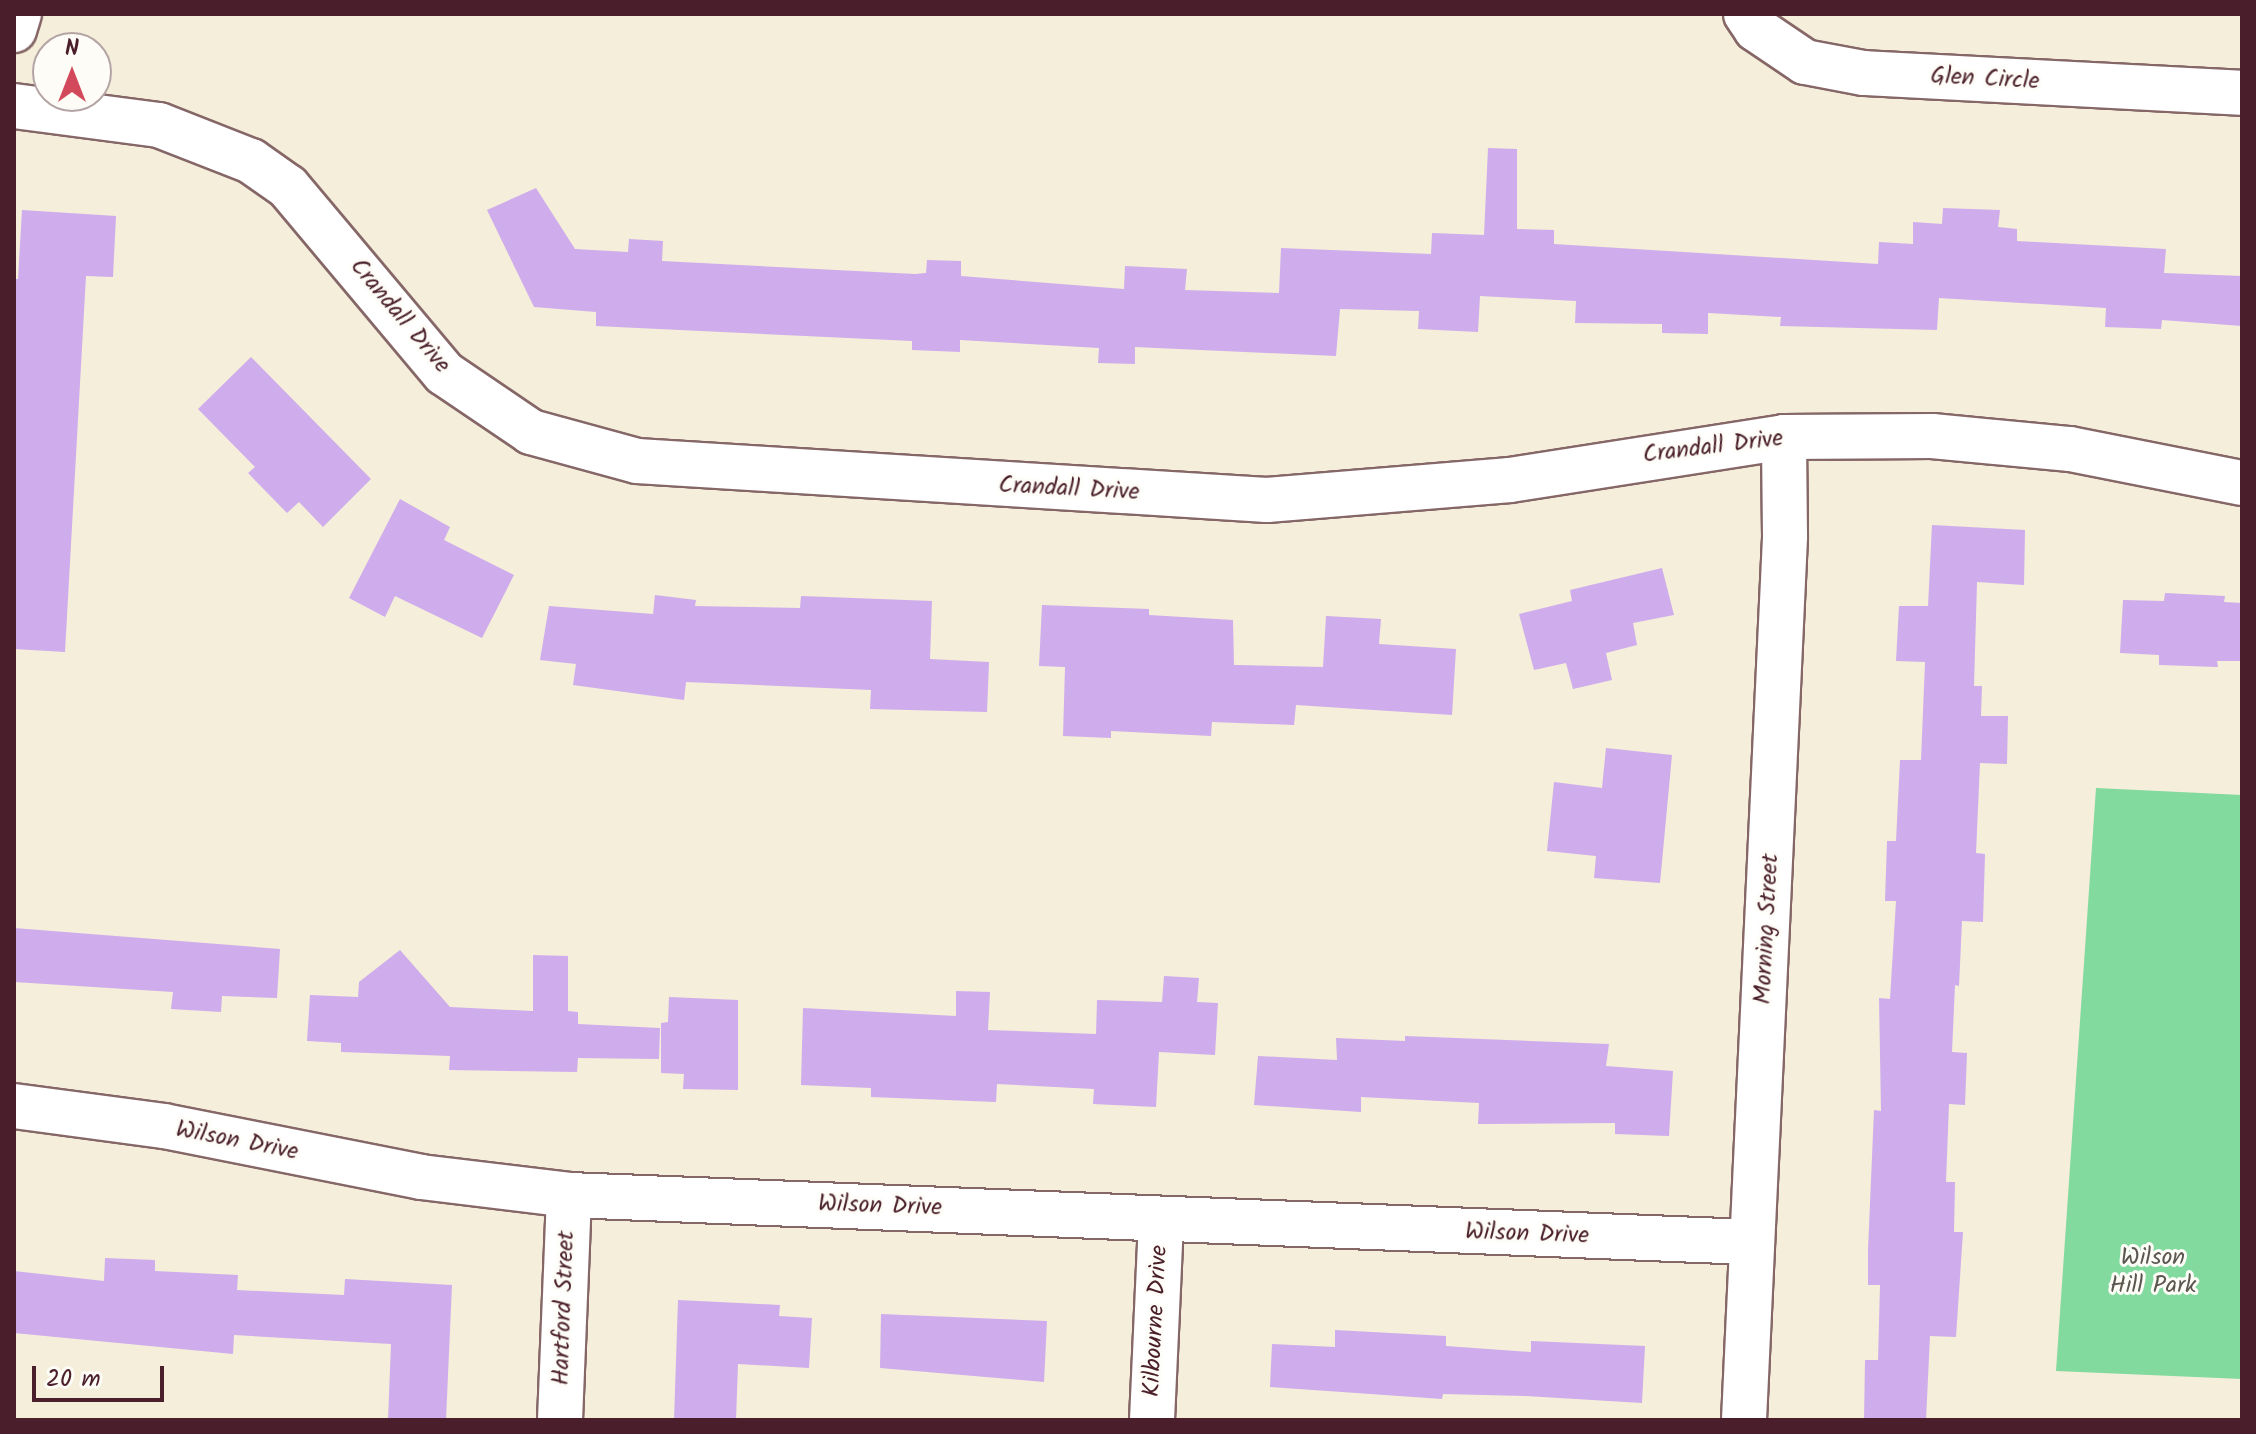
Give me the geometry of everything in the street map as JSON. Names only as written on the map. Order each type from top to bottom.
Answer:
[{"type":"street","points":[[14,30],[19,14]]},
{"type":"street","name":"Glen Circle","points":[[1746,14],[1756,29],[1805,62],[1864,73],[2242,93]]},
{"type":"street","name":"Crandall Drive","points":[[14,106],[159,125],[251,161],[288,187],[444,373],[531,432],[637,461],[1267,500],[1510,480],[1784,437],[1932,436],[2070,449],[2242,483]]},
{"type":"street","name":"Morning Street","points":[[1744,1420],[1784,552],[1784,437]]},
{"type":"street","name":"Wilson Drive","points":[[14,1106],[164,1126],[421,1177],[569,1195],[972,1209],[1161,1221],[1752,1242]]},
{"type":"street","name":"Hartford Street","points":[[560,1420],[569,1195]]},
{"type":"street","name":"Kilbourne Drive","points":[[1152,1420],[1161,1221]]},
{"type":"green space","name":"Wilson Hill Park","points":[[2096,788],[2242,795],[2242,1379],[2056,1371]]},
{"type":"building","points":[[1488,148],[1517,149],[1517,229],[1554,230],[1554,244],[1878,264],[1879,242],[1913,244],[1913,222],[1942,224],[1943,208],[2000,210],[1998,227],[2017,229],[2017,241],[2166,249],[2164,273],[2242,276],[2242,326],[2162,320],[2161,329],[2105,327],[2106,308],[1939,298],[1937,330],[1780,326],[1781,317],[1708,313],[1708,334],[1662,333],[1662,324],[1575,323],[1576,301],[1480,296],[1478,332],[1418,329],[1419,311],[1340,309],[1336,356],[1135,347],[1135,364],[1098,363],[1099,348],[960,340],[960,352],[912,350],[912,341],[596,326],[596,312],[534,307],[487,210],[536,188],[575,249],[628,252],[629,239],[663,241],[662,261],[915,274],[926,273],[927,260],[961,261],[961,276],[1124,289],[1125,266],[1187,269],[1185,290],[1279,293],[1281,248],[1431,254],[1432,233],[1484,235]]},
{"type":"building","points":[[22,210],[116,216],[113,277],[86,276],[65,652],[14,649],[14,279],[18,279]]},
{"type":"building","points":[[251,357],[371,479],[323,527],[299,502],[287,513],[248,473],[255,467],[198,409]]},
{"type":"building","points":[[400,499],[450,527],[444,540],[514,575],[482,638],[395,596],[385,617],[349,598]]},
{"type":"building","points":[[1932,525],[2025,530],[2024,585],[1977,582],[1974,686],[1982,686],[1981,716],[2008,716],[2007,764],[1980,763],[1976,853],[1985,854],[1983,922],[1962,921],[1959,986],[1955,985],[1952,1052],[1967,1053],[1965,1105],[1949,1104],[1946,1182],[1955,1182],[1954,1232],[1963,1232],[1956,1337],[1930,1336],[1926,1420],[1864,1420],[1865,1360],[1878,1360],[1880,1285],[1868,1285],[1868,1250],[1874,1110],[1881,1111],[1879,998],[1890,999],[1896,901],[1885,901],[1887,841],[1896,841],[1900,760],[1921,760],[1925,662],[1896,661],[1899,606],[1928,606]]},
{"type":"building","points":[[1662,568],[1674,615],[1633,623],[1637,645],[1606,653],[1612,680],[1573,689],[1566,663],[1534,670],[1519,614],[1572,601],[1570,590]]},
{"type":"building","points":[[2165,593],[2225,596],[2224,602],[2242,603],[2242,661],[2217,661],[2218,667],[2159,665],[2159,655],[2120,653],[2123,600],[2164,601]]},
{"type":"building","points":[[655,595],[696,600],[695,606],[800,608],[801,596],[932,601],[930,659],[989,662],[987,712],[870,709],[871,690],[686,682],[684,700],[573,685],[576,664],[540,660],[549,606],[653,614]]},
{"type":"building","points":[[1042,605],[1149,609],[1149,615],[1233,620],[1234,665],[1323,667],[1326,616],[1381,619],[1379,644],[1456,649],[1452,715],[1296,705],[1294,725],[1212,722],[1211,736],[1111,731],[1111,738],[1063,736],[1065,667],[1039,666]]},
{"type":"building","points":[[1606,748],[1672,755],[1660,883],[1594,878],[1596,856],[1547,851],[1554,782],[1602,788]]},
{"type":"building","points":[[14,928],[280,949],[277,998],[222,996],[221,1012],[171,1009],[173,992],[14,982]]},
{"type":"building","points":[[400,950],[450,1007],[533,1011],[533,955],[568,956],[568,1011],[578,1012],[578,1024],[660,1028],[659,1059],[578,1058],[577,1072],[449,1070],[450,1056],[341,1052],[341,1043],[307,1041],[310,995],[358,997],[359,982]]},
{"type":"building","points":[[1164,976],[1199,978],[1197,1002],[1218,1003],[1215,1055],[1159,1052],[1156,1107],[1093,1104],[1094,1089],[997,1084],[996,1102],[871,1097],[871,1088],[801,1085],[803,1008],[956,1016],[956,991],[990,992],[988,1030],[1096,1034],[1097,1000],[1162,1002]]},
{"type":"building","points":[[669,997],[738,1000],[738,1090],[683,1089],[684,1074],[661,1073],[661,1023],[668,1022]]},
{"type":"building","points":[[1405,1036],[1609,1044],[1606,1066],[1673,1071],[1669,1136],[1615,1134],[1615,1123],[1478,1124],[1479,1103],[1361,1097],[1361,1112],[1254,1105],[1258,1056],[1337,1060],[1336,1038],[1405,1041]]},
{"type":"building","points":[[105,1258],[155,1260],[155,1271],[238,1275],[237,1290],[344,1295],[345,1279],[452,1285],[446,1420],[388,1420],[391,1344],[234,1335],[233,1354],[14,1333],[14,1271],[104,1281]]},
{"type":"building","points":[[678,1300],[780,1305],[779,1316],[812,1318],[809,1368],[738,1364],[736,1420],[674,1420]]},
{"type":"building","points":[[881,1314],[1047,1321],[1044,1382],[880,1368]]},
{"type":"building","points":[[1335,1330],[1446,1336],[1446,1346],[1531,1352],[1531,1341],[1645,1346],[1642,1403],[1443,1394],[1442,1399],[1270,1387],[1272,1344],[1335,1347]]}]
